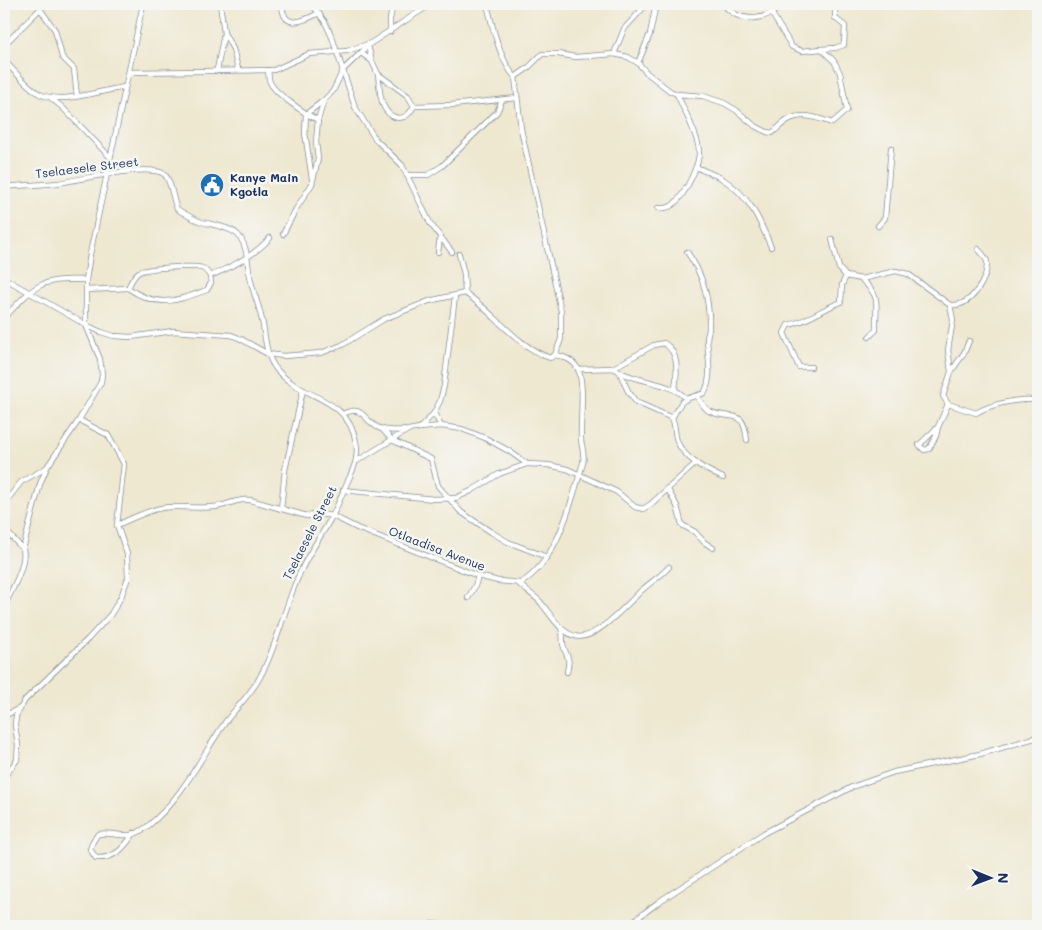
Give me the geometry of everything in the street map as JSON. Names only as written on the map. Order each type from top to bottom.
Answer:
[{"type":"street","points":[[5,43],[45,4]]},
{"type":"street","points":[[23,549],[40,484],[47,467],[79,420],[97,389],[102,374],[100,359],[86,325],[86,280],[143,4]]},
{"type":"street","points":[[217,70],[224,33],[220,4]]},
{"type":"street","points":[[282,4],[283,12],[293,22],[306,20],[320,13]]},
{"type":"street","points":[[312,4],[320,13],[332,37],[355,107],[364,124],[376,140],[402,165],[430,223],[452,252]]},
{"type":"street","points":[[390,32],[391,4]]},
{"type":"street","points":[[129,72],[268,70],[280,68],[309,54],[356,49],[370,44],[431,4]]},
{"type":"street","points":[[486,4],[501,50],[510,72],[515,77],[521,129],[561,311],[561,339],[556,355]]},
{"type":"street","points":[[614,54],[624,28],[648,4]]},
{"type":"street","points":[[638,63],[650,34],[656,4]]},
{"type":"street","points":[[723,4],[730,12],[745,18],[756,18],[772,14],[784,4]]},
{"type":"street","points":[[772,14],[792,47],[802,51],[835,48],[844,45],[845,26],[835,18],[835,4]]},
{"type":"street","points":[[40,9],[55,30],[62,57],[74,69],[77,96]]},
{"type":"street","points":[[224,33],[234,49],[238,69]]},
{"type":"street","points":[[313,181],[307,143],[306,114],[333,91],[343,70],[370,44]]},
{"type":"street","points":[[370,44],[372,62],[378,74],[383,106],[387,112],[391,116],[404,117],[411,113],[414,106]]},
{"type":"street","points":[[515,77],[528,68],[542,54],[558,54],[576,58],[614,54],[628,57],[638,63],[670,92],[703,96],[724,103],[736,110],[755,126],[772,133],[788,120],[801,116],[815,117],[832,123],[847,110],[840,73],[834,61],[821,49]]},
{"type":"street","points":[[361,54],[372,62]]},
{"type":"street","points":[[4,60],[37,92],[51,98],[63,108],[110,157]]},
{"type":"street","points":[[268,70],[272,86],[306,114],[318,120]]},
{"type":"street","points":[[378,74],[408,96],[414,106]]},
{"type":"street","points":[[51,98],[77,96],[125,87]]},
{"type":"street","points":[[658,208],[665,208],[676,203],[696,167],[699,149],[677,94]]},
{"type":"street","points":[[414,106],[452,105],[517,98]]},
{"type":"street","points":[[284,234],[313,181],[318,159],[316,142],[318,120],[324,100]]},
{"type":"street","points":[[407,175],[428,174],[442,166],[497,112],[502,100]]},
{"type":"street","points":[[307,143],[316,142]]},
{"type":"street","points":[[878,226],[885,218],[891,148]]},
{"type":"street","points":[[696,167],[722,178],[746,198],[759,217],[771,247]]},
{"type":"street","name":"Tselaesele Street","points":[[4,187],[68,182],[107,173],[162,172],[167,176],[177,209],[200,221],[234,232],[241,238],[246,247],[246,258],[252,290],[261,316],[268,354],[276,369],[303,390],[321,398],[343,414],[356,442],[357,461],[333,516],[299,575],[268,659],[255,686],[225,723],[186,784],[172,802],[148,826],[127,836],[98,834],[90,849],[96,858],[111,857],[134,834]]},
{"type":"street","points":[[210,276],[246,258],[258,250],[270,238]]},
{"type":"street","points":[[438,252],[440,238]]},
{"type":"street","points":[[832,239],[839,268],[846,276],[861,279],[896,271],[908,274],[950,305],[957,306],[968,300],[979,288],[983,278],[987,262],[984,255],[978,249]]},
{"type":"street","points":[[672,418],[686,398],[704,394],[707,384],[707,338],[709,328],[704,286],[697,265],[687,252]]},
{"type":"street","points":[[459,254],[464,274],[465,293]]},
{"type":"street","points":[[86,290],[128,288],[148,300],[168,302],[207,290],[211,283],[210,276],[202,268],[154,269],[143,270],[135,275],[128,288]]},
{"type":"street","points":[[812,367],[799,366],[784,333],[788,325],[802,323],[841,302],[842,285],[846,276]]},
{"type":"street","points":[[4,278],[86,325],[114,336],[131,337],[173,331],[231,335],[268,354],[284,356],[321,353],[342,345],[384,319],[429,301],[465,293],[479,302],[526,346],[550,358],[556,355],[567,358],[578,369],[580,379],[581,438],[582,450],[585,455],[580,474],[566,519],[547,556],[538,568],[519,584],[541,602],[561,627],[573,636],[579,637],[589,635],[669,567]]},
{"type":"street","points":[[861,279],[874,293],[877,300],[875,313],[876,330],[869,337]]},
{"type":"street","points":[[4,318],[29,291],[48,282],[86,280]]},
{"type":"street","points":[[420,428],[434,414],[444,386],[455,296]]},
{"type":"street","points":[[950,305],[953,320],[948,350],[951,372]]},
{"type":"street","points":[[969,341],[964,353],[951,372],[943,396],[948,404],[976,413],[986,406],[1020,399],[1038,402]]},
{"type":"street","points":[[578,369],[614,368],[654,345],[664,343],[670,348],[676,361],[677,373],[674,389]]},
{"type":"street","points":[[614,368],[636,402],[672,418],[675,423],[677,441],[681,448],[696,463],[723,478]]},
{"type":"street","points":[[618,372],[674,389],[686,398]]},
{"type":"street","points":[[281,509],[285,470],[303,390]]},
{"type":"street","points":[[696,396],[708,411],[740,419],[744,423],[748,440]]},
{"type":"street","points":[[938,428],[919,445],[924,450],[930,449],[948,404]]},
{"type":"street","points":[[343,414],[356,410],[382,429],[400,431],[441,426],[462,429],[472,432],[509,451],[527,464]]},
{"type":"street","points":[[434,414],[441,426]]},
{"type":"street","points":[[4,777],[17,760],[18,745],[14,725],[20,708],[25,700],[111,614],[121,597],[128,578],[128,561],[117,525],[125,469],[123,460],[108,435],[79,420]]},
{"type":"street","points":[[382,429],[392,440],[432,460],[437,483],[461,512],[508,542],[547,556]]},
{"type":"street","points":[[357,461],[408,430]]},
{"type":"street","points":[[344,490],[450,499],[471,491],[499,474],[527,464],[548,465],[580,474],[617,492],[635,507],[640,508],[646,507],[696,463]]},
{"type":"street","points":[[4,504],[21,482],[47,467]]},
{"type":"street","points":[[668,488],[677,506],[682,525],[695,532],[713,548]]},
{"type":"street","name":"Otlaadisa Avenue","points":[[117,525],[161,508],[220,506],[244,499],[307,516],[320,514],[333,516],[357,528],[478,576],[519,584]]},
{"type":"street","points":[[4,529],[23,549],[25,555],[4,606]]},
{"type":"street","points":[[468,598],[478,576]]},
{"type":"street","points":[[561,627],[563,644],[570,661],[567,672]]},
{"type":"street","points":[[4,716],[20,708]]},
{"type":"street","points":[[627,926],[660,901],[764,833],[852,787],[894,772],[980,754],[1038,737]]},
{"type":"street","points":[[428,926],[432,924],[449,926]]},
{"type":"place","name":"Kanye Main Kgotla","points":[[212,185]]}]
